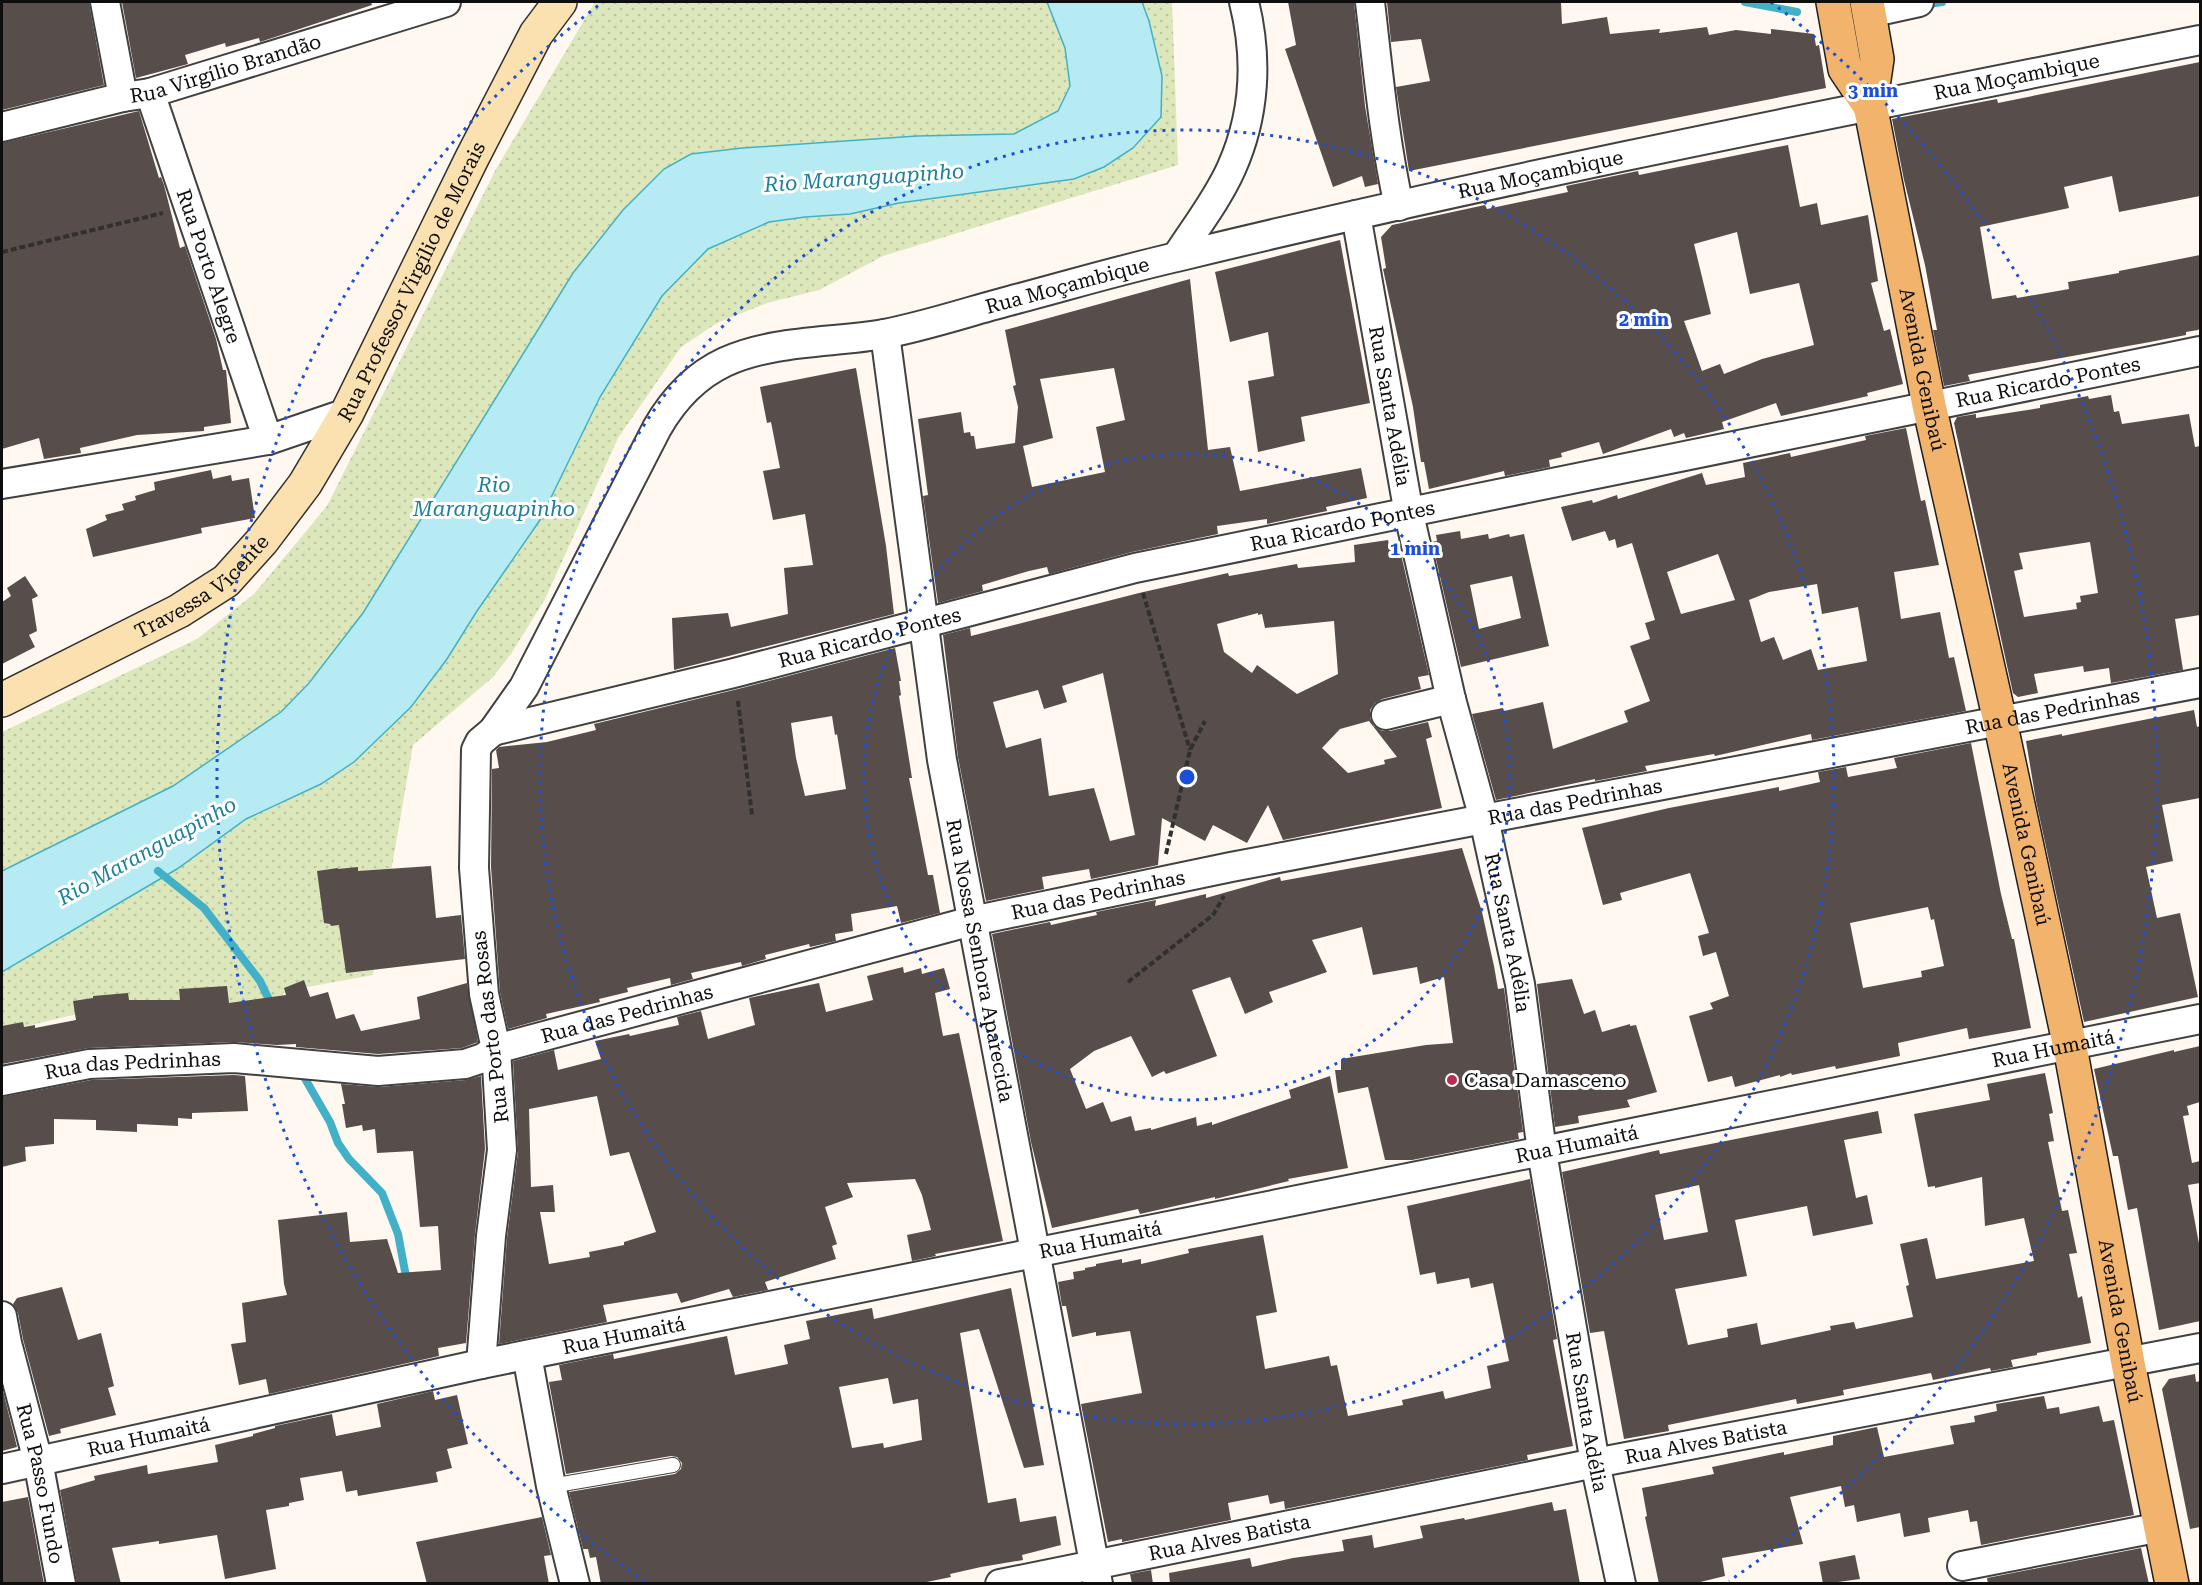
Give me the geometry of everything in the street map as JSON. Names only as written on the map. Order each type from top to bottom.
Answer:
[{"type":"main road","name":"Rua Professor Virgílio de Morais","points":[[347,413],[530,44],[560,2]]},
{"type":"main road","name":"Avenida Genibaú","points":[[1833,2],[1845,69],[1870,106]]},
{"type":"main road","name":"Avenida Genibaú","points":[[1868,7],[1877,59],[1870,106],[1929,405],[2070,1047],[2128,1363],[2172,1584]]},
{"type":"main road","name":"Travessa Vicente","points":[[2,700],[179,611],[226,581],[262,541],[306,484],[347,413]]},
{"type":"street","name":"Rua Porto Alegre","points":[[105,2],[136,95],[187,207],[268,440]]},
{"type":"street","name":"Rua Virgílio Brandão","points":[[2,127],[136,95],[446,2]]},
{"type":"street","points":[[1177,256],[1231,170],[1246,125],[1253,85],[1253,54],[1244,2]]},
{"type":"street","points":[[1370,2],[1393,178],[1399,206]]},
{"type":"street","points":[[1868,7],[1919,2]]},
{"type":"street","name":"Rua Moçambique","points":[[493,731],[524,687],[657,428],[678,397],[708,371],[744,355],[764,350],[885,334],[1177,256],[1356,215],[1870,106],[2200,40]]},
{"type":"street","name":"Rua Santa Adélia","points":[[1356,215],[1409,514],[1450,699],[1484,819],[1520,984],[1542,1152],[1595,1463],[1621,1584]]},
{"type":"street","name":"Rua Nossa Senhora Aparecida","points":[[885,334],[942,760],[1096,1574]]},
{"type":"street","name":"Rua Ricardo Pontes","points":[[493,731],[734,673],[1135,568],[2200,351]]},
{"type":"street","name":"Rua Professor Virgílio de Morais","points":[[2,484],[268,440],[347,413]]},
{"type":"street","name":"Rua das Pedrinhas","points":[[2,1081],[89,1064],[234,1058],[378,1071],[465,1064],[483,1058],[496,1049],[972,921],[1231,867],[2200,683]]},
{"type":"street","points":[[1386,715],[1450,699]]},
{"type":"street","name":"Rua Porto das Rosas","points":[[481,1364],[491,1236],[502,1150],[496,1049],[484,994],[474,868],[477,750],[480,742],[493,731]]},
{"type":"street","name":"Rua Humaitá","points":[[2,1469],[481,1364],[2070,1047],[2200,1019]]},
{"type":"street","name":"Rua Passo Fundo","points":[[2,1316],[4,1344],[38,1461],[61,1584]]},
{"type":"street","name":"Rua Alves Batista","points":[[1000,1584],[1096,1574],[1595,1463],[2200,1348]]},
{"type":"street","points":[[527,1355],[551,1486],[575,1584]]},
{"type":"street","points":[[1962,1566],[2161,1527]]},
{"type":"lane","points":[[551,1486],[673,1465]]},
{"type":"path","points":[[2,252],[187,207]]},
{"type":"path","points":[[1135,568],[1190,750]]},
{"type":"path","points":[[734,673],[753,815]]},
{"type":"path","points":[[1159,881],[1190,750],[1205,721]]},
{"type":"path","points":[[1128,982],[1214,915],[1227,889],[1231,867]]},
{"type":"green space","points":[[595,2],[1047,2],[1065,48],[1070,86],[1058,111],[1014,134],[917,136],[718,150],[664,169],[623,210],[573,273],[363,613],[332,656],[281,712],[173,786],[2,871],[2,732],[197,639],[254,594],[327,506],[496,169]]},
{"type":"green space","points":[[1142,2],[1172,2],[1178,165],[883,256],[819,290],[767,303],[717,323],[681,347],[618,438],[545,599],[511,654],[493,677],[413,745],[373,975],[285,991],[264,1035],[123,1003],[2,1032],[2,972],[177,869],[246,819],[321,784],[354,762],[447,659],[540,520],[600,397],[662,296],[708,249],[769,222],[850,214],[899,203],[1074,179],[1104,167],[1162,76],[1149,21]]},
{"type":"water","name":"Rio Maranguapinho","points":[[1047,2],[1142,2],[1149,21],[1162,76],[1161,117],[1133,148],[1104,167],[1074,179],[899,203],[850,214],[769,222],[708,249],[662,296],[600,397],[540,520],[447,659],[411,707],[354,762],[321,784],[246,819],[177,869],[2,972],[2,871],[173,786],[281,712],[309,683],[363,613],[573,273],[623,210],[664,169],[691,154],[742,148],[917,136],[1014,134],[1058,111],[1070,86],[1065,48]]},
{"type":"building","points":[[2,2],[89,2],[104,85],[2,110]]},
{"type":"building","points":[[122,2],[371,2],[372,5],[260,42],[259,38],[226,47],[225,43],[185,55],[188,64],[136,78]]},
{"type":"building","points":[[1288,2],[1354,2],[1365,106],[1378,184],[1365,187],[1362,176],[1333,187],[1285,49],[1296,45]]},
{"type":"building","points":[[1387,2],[1561,2],[1562,24],[1607,17],[1610,34],[1660,29],[1659,33],[1707,27],[1709,35],[1736,30],[1771,34],[1771,29],[1814,34],[1816,46],[1819,45],[1826,88],[1409,171],[1396,87],[1430,81],[1421,39],[1391,42]]},
{"type":"building","points":[[2200,62],[2200,196],[2119,212],[2112,176],[2064,187],[2069,208],[1980,227],[1992,299],[2016,295],[2017,298],[2069,289],[2068,282],[2200,255],[2200,328],[2186,332],[2186,335],[1972,374],[1968,375],[1970,381],[1944,386],[1933,330],[1937,330],[1925,265],[1892,119],[1997,99],[1998,103]]},
{"type":"building","points":[[139,111],[159,178],[161,177],[164,185],[180,248],[185,246],[216,339],[223,370],[226,370],[231,423],[204,427],[204,431],[137,435],[80,448],[81,453],[44,459],[39,438],[2,449],[2,143]]},
{"type":"building","points":[[1788,145],[1800,207],[1817,203],[1821,225],[1868,215],[1878,281],[1871,283],[1884,331],[1890,329],[1903,384],[1867,393],[1868,396],[1781,416],[1776,403],[1722,422],[1724,429],[1686,438],[1684,433],[1674,437],[1671,429],[1603,454],[1599,442],[1561,453],[1562,457],[1549,460],[1550,467],[1505,476],[1504,471],[1429,489],[1424,462],[1421,462],[1413,407],[1383,269],[1386,268],[1381,237],[1392,225],[1485,205],[1487,209],[1568,192],[1566,186],[1638,171],[1639,175]],"holes":[[[1737,232],[1750,294],[1799,283],[1814,345],[1762,359],[1724,374],[1720,364],[1702,371],[1684,321],[1711,314],[1694,244]]]},
{"type":"building","points":[[1340,240],[1370,403],[1301,417],[1305,441],[1258,452],[1248,381],[1274,376],[1268,332],[1230,342],[1215,272]]},
{"type":"building","points":[[1190,279],[1208,450],[1230,447],[1240,491],[1361,468],[1367,498],[1326,507],[1327,511],[1267,524],[1267,519],[1217,526],[1218,534],[1132,552],[1049,574],[1047,567],[1029,571],[982,585],[983,591],[938,603],[923,496],[928,495],[918,419],[961,412],[964,433],[970,432],[971,436],[974,436],[976,449],[1015,443],[1018,407],[1005,330]],"holes":[[[1114,368],[1125,420],[1096,427],[1105,472],[1032,487],[1023,446],[1053,438],[1040,379]]]},
{"type":"building","points":[[856,368],[886,546],[894,614],[674,670],[672,618],[728,613],[731,627],[788,614],[784,568],[813,565],[805,514],[773,520],[763,471],[780,468],[771,422],[767,423],[760,387]]},
{"type":"building","points":[[2111,395],[2114,412],[2119,411],[2122,424],[2189,414],[2195,447],[2200,446],[2200,615],[2175,619],[2183,670],[2111,683],[2109,668],[2084,672],[2083,666],[2034,674],[2038,693],[2018,697],[2013,693],[1954,423],[1957,417],[1976,414],[1976,418],[2040,408],[2040,405],[2088,396],[2089,399]],"holes":[[[2090,542],[2098,593],[2080,596],[2081,602],[2076,603],[2077,609],[2024,617],[2014,571],[2023,569],[2019,553]]]},
{"type":"building","points":[[1906,428],[1921,501],[1925,500],[1939,565],[1894,572],[1901,619],[1940,612],[1949,658],[1954,657],[1966,711],[1812,740],[1811,734],[1715,756],[1714,754],[1645,766],[1647,771],[1595,781],[1595,779],[1496,800],[1472,714],[1503,708],[1504,711],[1543,702],[1553,749],[1628,722],[1624,711],[1650,701],[1630,646],[1650,639],[1645,623],[1655,620],[1632,543],[1617,548],[1615,539],[1609,541],[1605,531],[1572,541],[1561,507],[1592,500],[1593,503],[1617,495],[1618,499],[1702,473],[1706,485],[1745,477],[1743,463],[1790,453],[1791,457],[1866,440],[1865,436]],"holes":[[[1718,554],[1735,600],[1681,614],[1667,572]],[[1817,584],[1822,614],[1858,607],[1867,661],[1818,670],[1811,649],[1783,660],[1774,637],[1761,642],[1749,600],[1769,592]]]},
{"type":"building","points":[[211,470],[213,479],[231,475],[232,481],[249,478],[255,518],[201,528],[202,533],[93,557],[86,529],[107,520],[105,515],[124,510],[122,504],[136,500],[135,496],[155,490],[154,482]]},
{"type":"building","points":[[1460,531],[1461,539],[1488,534],[1489,539],[1509,534],[1510,537],[1524,534],[1549,646],[1461,667],[1432,542],[1437,541],[1436,535]],"holes":[[[1512,576],[1521,618],[1479,629],[1470,585]]]},
{"type":"building","points":[[1388,540],[1391,552],[1400,550],[1429,675],[1418,677],[1421,689],[1375,703],[1370,710],[1370,718],[1374,726],[1382,731],[1428,722],[1432,737],[1426,739],[1442,808],[1283,840],[1268,805],[1247,843],[1213,825],[1205,841],[1162,818],[1158,865],[1091,879],[1089,869],[1042,877],[1044,889],[986,901],[958,757],[943,635],[970,628],[971,636],[1228,573],[1229,576],[1297,564],[1298,568],[1355,562],[1354,545]],"holes":[[[1258,613],[1258,615],[1262,614],[1265,628],[1334,621],[1338,674],[1297,694],[1257,665],[1252,673],[1224,652],[1217,624]],[[1103,673],[1135,835],[1110,841],[1094,788],[1049,796],[1041,738],[1006,748],[993,702],[1038,690],[1044,709],[1067,702],[1062,686]],[[1369,721],[1397,757],[1384,760],[1385,764],[1348,773],[1322,748],[1340,729]]]},
{"type":"building","points":[[25,576],[38,596],[32,599],[37,631],[29,635],[35,647],[2,664],[2,602],[11,596],[7,588]]},
{"type":"building","points":[[895,648],[901,681],[899,681],[901,695],[899,696],[912,778],[909,778],[928,875],[933,875],[940,913],[901,923],[897,906],[851,914],[853,931],[835,934],[836,941],[810,947],[809,944],[765,955],[766,959],[742,966],[741,962],[691,973],[693,979],[671,985],[670,978],[627,988],[628,992],[599,999],[600,1002],[546,1014],[547,1018],[508,1029],[500,992],[491,867],[492,769],[499,768],[496,750],[499,747],[547,742],[596,730],[594,724]],"holes":[[[832,716],[835,735],[837,734],[846,789],[805,796],[791,723]]]},
{"type":"building","points":[[2194,710],[2197,727],[2200,726],[2200,798],[2162,805],[2173,861],[2146,867],[2157,918],[2180,913],[2198,997],[2084,1022],[2036,801],[2026,741]]},
{"type":"building","points":[[1971,743],[2031,1028],[1969,1039],[1967,1028],[1898,1043],[1900,1056],[1836,1069],[1835,1066],[1780,1077],[1780,1075],[1735,1087],[1732,1076],[1708,1082],[1689,1016],[1713,1009],[1710,1003],[1729,996],[1716,952],[1703,956],[1698,936],[1709,933],[1690,873],[1620,893],[1622,900],[1603,905],[1582,828],[1669,808],[1779,787],[1779,791],[1820,782],[1818,772],[1846,767],[1848,777],[1897,768],[1894,758]],"holes":[[[1928,907],[1931,920],[1934,919],[1944,966],[1921,971],[1922,977],[1863,988],[1850,923]]]},
{"type":"building","points":[[1462,848],[1482,912],[1498,989],[1504,988],[1523,1132],[1518,1133],[1519,1139],[1412,1160],[1385,1160],[1368,1087],[1338,1093],[1335,1070],[1341,1070],[1341,1059],[1426,1045],[1453,1043],[1444,977],[1420,984],[1417,967],[1373,975],[1362,927],[1312,940],[1327,972],[1269,992],[1273,1002],[1245,1014],[1230,977],[1192,990],[1217,1056],[1166,1074],[1164,1071],[1152,1077],[1131,1036],[1094,1051],[1070,1069],[1086,1109],[1103,1102],[1111,1122],[1131,1116],[1135,1131],[1151,1128],[1151,1130],[1196,1117],[1197,1126],[1212,1122],[1212,1125],[1291,1098],[1289,1090],[1330,1076],[1348,1168],[1288,1179],[1289,1181],[1215,1199],[1215,1197],[1140,1214],[1138,1209],[1052,1228],[1031,1142],[992,934],[1050,922],[1051,925],[1097,915],[1096,912],[1156,900],[1155,906],[1206,894],[1206,898],[1280,877],[1281,881]]},
{"type":"building","points":[[431,866],[436,918],[461,915],[465,959],[346,973],[339,925],[331,926],[324,923],[317,871],[358,867],[358,871]]},
{"type":"building","points":[[903,967],[904,973],[921,968],[922,974],[944,968],[950,989],[935,993],[943,1036],[959,1033],[1003,1241],[935,1254],[936,1256],[912,1261],[907,1235],[931,1230],[922,1195],[915,1179],[847,1183],[853,1197],[825,1207],[837,1244],[832,1246],[836,1259],[765,1282],[768,1290],[733,1297],[729,1289],[681,1303],[677,1293],[603,1305],[607,1322],[499,1344],[507,1238],[518,1152],[513,1061],[554,1050],[558,1070],[601,1059],[595,1041],[679,1025],[677,1017],[701,1011],[708,1039],[755,1025],[749,998],[819,983],[826,1012],[873,1000],[867,976]],"holes":[[[597,1096],[610,1156],[629,1152],[656,1232],[624,1242],[624,1245],[589,1252],[590,1257],[549,1264],[540,1212],[555,1212],[553,1185],[531,1187],[529,1109]]]},
{"type":"building","points":[[1572,979],[1584,1014],[1595,1010],[1602,1032],[1630,1024],[1630,1026],[1636,1025],[1657,1092],[1627,1100],[1630,1107],[1578,1116],[1579,1123],[1555,1127],[1537,984]]},
{"type":"building","points":[[304,980],[310,997],[328,992],[336,1019],[354,1014],[361,1031],[420,1019],[417,997],[467,983],[478,1042],[462,1048],[378,1054],[296,1047],[296,1044],[233,1042],[88,1048],[2,1064],[2,1026],[23,1022],[24,1027],[35,1025],[35,1028],[76,1020],[73,1001],[93,998],[93,996],[128,993],[129,1000],[180,1000],[179,989],[227,986],[229,1003],[286,995],[284,988]]},
{"type":"building","points":[[2200,1046],[2200,1102],[2187,1106],[2189,1115],[2183,1116],[2192,1163],[2200,1161],[2200,1183],[2188,1185],[2200,1249],[2200,1321],[2159,1330],[2137,1208],[2128,1210],[2118,1156],[2113,1156],[2094,1069]]},
{"type":"building","points":[[2045,1073],[2053,1113],[2049,1114],[2054,1141],[2048,1142],[2062,1211],[2068,1210],[2077,1253],[2069,1254],[2078,1298],[2082,1296],[2091,1343],[2011,1360],[2013,1367],[1991,1371],[1990,1368],[1933,1380],[1931,1373],[1843,1390],[1844,1395],[1797,1404],[1796,1399],[1668,1425],[1669,1431],[1624,1439],[1604,1331],[1590,1333],[1562,1172],[1659,1150],[1660,1154],[1878,1111],[1882,1133],[1844,1140],[1856,1198],[1867,1195],[1873,1224],[1813,1236],[1807,1206],[1735,1220],[1747,1276],[1675,1289],[1688,1345],[1728,1337],[1727,1329],[1757,1323],[1761,1345],[1831,1330],[1830,1326],[1854,1322],[1856,1329],[1913,1317],[1900,1244],[1927,1238],[1936,1279],[2034,1261],[2024,1218],[1985,1226],[1982,1177],[1935,1188],[1935,1186],[1928,1187],[1914,1114],[1990,1100],[1987,1084]],"holes":[[[1699,1185],[1708,1232],[1664,1240],[1655,1195]]]},
{"type":"building","points":[[245,1076],[248,1111],[192,1113],[192,1119],[178,1118],[178,1126],[137,1124],[137,1132],[96,1130],[96,1120],[54,1119],[54,1144],[25,1147],[26,1161],[2,1167],[2,1097],[91,1080]]},
{"type":"building","points":[[481,1076],[485,1149],[466,1343],[438,1348],[439,1356],[269,1394],[266,1379],[239,1385],[231,1344],[246,1342],[242,1303],[287,1295],[278,1220],[347,1212],[350,1242],[387,1239],[398,1273],[441,1270],[438,1226],[420,1227],[413,1151],[377,1153],[375,1129],[363,1131],[362,1125],[346,1128],[341,1084],[379,1087],[466,1080]]},
{"type":"building","points":[[1530,1179],[1557,1339],[1553,1340],[1573,1446],[1527,1455],[1528,1460],[1285,1509],[1284,1501],[1270,1504],[1268,1495],[1228,1503],[1231,1520],[1122,1542],[1122,1539],[1108,1542],[1081,1404],[1142,1393],[1130,1331],[1096,1336],[1096,1332],[1072,1337],[1066,1306],[1062,1306],[1058,1282],[1074,1279],[1073,1272],[1085,1270],[1096,1264],[1122,1259],[1122,1263],[1141,1259],[1141,1264],[1189,1253],[1188,1249],[1263,1235],[1277,1312],[1256,1316],[1265,1369],[1329,1356],[1331,1366],[1337,1365],[1348,1416],[1403,1405],[1402,1400],[1443,1391],[1445,1399],[1491,1388],[1487,1366],[1509,1361],[1493,1283],[1471,1288],[1469,1278],[1437,1284],[1435,1272],[1420,1275],[1407,1206]]},
{"type":"building","points":[[62,1287],[78,1340],[101,1333],[114,1386],[108,1388],[116,1415],[60,1429],[61,1433],[49,1436],[18,1313],[13,1304],[17,1298]]},
{"type":"building","points":[[1011,1288],[1044,1465],[1024,1468],[979,1329],[960,1333],[988,1503],[1016,1498],[1020,1522],[1056,1516],[1061,1545],[1022,1555],[1023,1560],[950,1574],[951,1577],[917,1584],[601,1584],[596,1557],[590,1558],[588,1549],[583,1549],[569,1492],[675,1474],[681,1469],[682,1463],[677,1457],[671,1456],[566,1474],[549,1382],[562,1380],[559,1365],[613,1354],[614,1359],[727,1336],[735,1375],[788,1364],[784,1345],[810,1339],[806,1321],[872,1308],[874,1319]],"holes":[[[888,1378],[893,1404],[918,1399],[922,1440],[884,1448],[883,1443],[852,1448],[839,1387]]]},
{"type":"building","points":[[2195,1374],[2196,1382],[2200,1381],[2200,1527],[2190,1529],[2162,1389],[2169,1379]]},
{"type":"building","points":[[2,1387],[17,1447],[2,1451]]},
{"type":"building","points":[[433,1391],[435,1400],[457,1395],[468,1444],[447,1449],[452,1468],[436,1472],[438,1482],[358,1496],[357,1490],[346,1492],[342,1471],[300,1478],[304,1500],[289,1503],[289,1506],[266,1510],[276,1569],[225,1579],[217,1535],[159,1544],[159,1541],[112,1548],[121,1584],[77,1584],[60,1490],[95,1480],[94,1476],[147,1465],[148,1474],[218,1462],[215,1445],[253,1436],[253,1434],[275,1428],[275,1426],[332,1414],[336,1436],[381,1427],[377,1404]]},
{"type":"building","points":[[2044,1396],[2047,1409],[2059,1407],[2060,1414],[2099,1406],[2103,1422],[2114,1420],[2134,1515],[1981,1545],[1977,1521],[1970,1522],[1968,1510],[1928,1518],[1930,1532],[1904,1537],[1900,1513],[1857,1522],[1854,1505],[1845,1507],[1841,1486],[1790,1497],[1803,1544],[1722,1558],[1725,1576],[1692,1584],[1659,1584],[1645,1517],[1647,1516],[1642,1488],[1714,1474],[1712,1467],[1784,1452],[1784,1455],[1833,1445],[1833,1436],[1877,1427],[1884,1457],[1954,1444],[1950,1426],[1975,1422],[1974,1416],[1997,1411],[1996,1404]]},
{"type":"building","points":[[28,1497],[44,1584],[2,1584],[2,1502]]},
{"type":"building","points":[[1552,1502],[1554,1511],[1566,1509],[1580,1584],[1170,1584],[1169,1573],[1250,1558],[1252,1567],[1293,1558],[1344,1551],[1342,1540],[1372,1535],[1374,1548],[1423,1538],[1420,1526],[1464,1518],[1465,1520]]},
{"type":"building","points":[[542,1517],[551,1555],[544,1556],[549,1584],[427,1584],[416,1542]]},
{"type":"building","points":[[2141,1548],[2149,1584],[1988,1584],[1987,1578]]},
{"type":"building","points":[[1855,1555],[1860,1579],[1823,1584],[1819,1562]]},
{"type":"building","points":[[1151,1570],[1153,1584],[1132,1584],[1130,1574]]},
{"type":"waterway","points":[[1745,2],[1797,12]]},
{"type":"waterway","points":[[1922,5],[1942,2]]},
{"type":"waterway","points":[[158,871],[204,908],[260,981],[272,1006]]},
{"type":"waterway","points":[[300,1070],[330,1122],[338,1143],[349,1159],[382,1193],[398,1234],[407,1282]]},
{"type":"place","name":"Casa Damasceno","points":[[1452,1080]]}]
